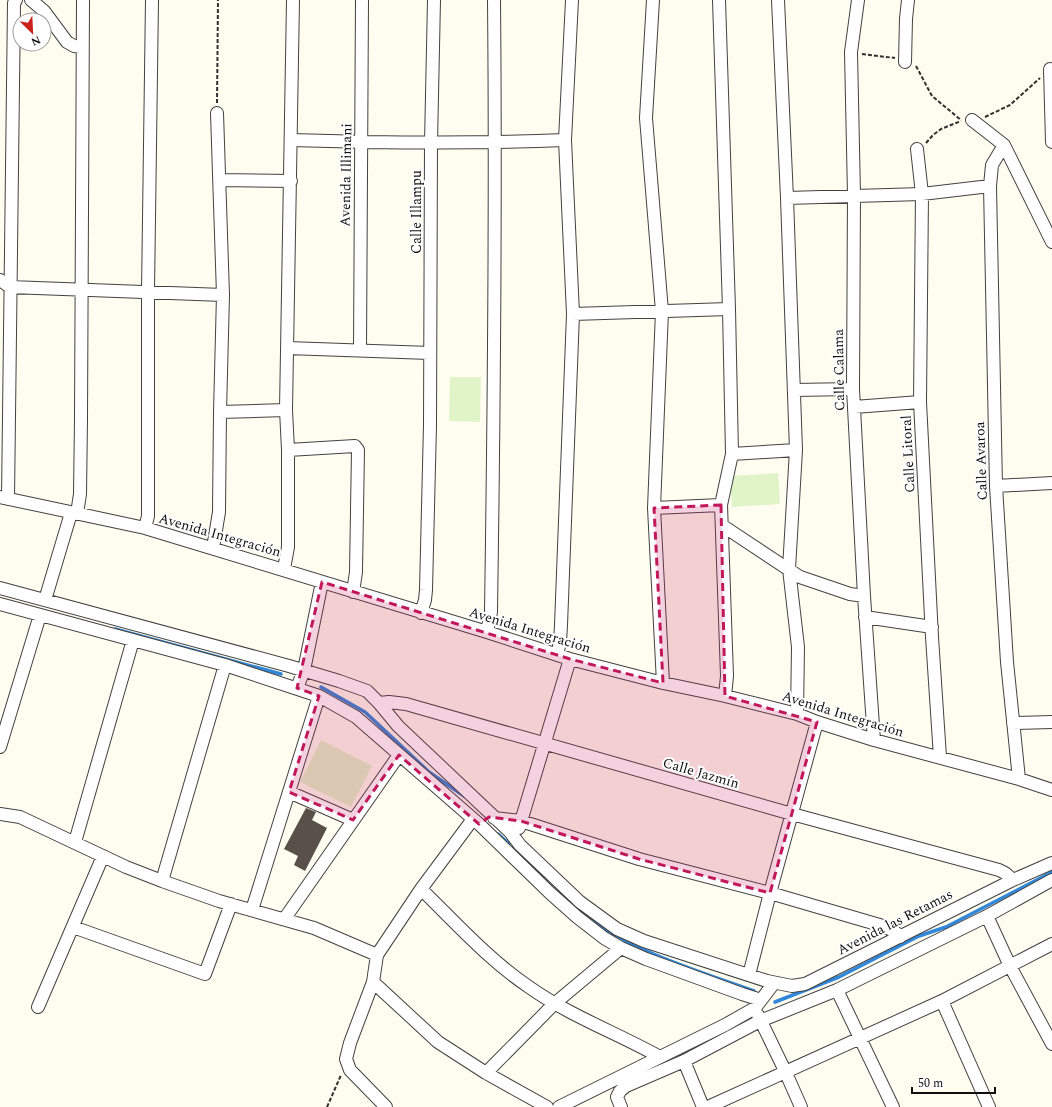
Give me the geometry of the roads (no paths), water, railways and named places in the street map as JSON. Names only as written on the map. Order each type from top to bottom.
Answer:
[{"type":"street","points":[[4,498],[10,287],[14,3],[16,0]]},
{"type":"street","points":[[31,0],[44,11],[67,42],[74,46],[82,46]]},
{"type":"street","points":[[45,600],[74,513],[79,503],[80,487],[82,0]]},
{"type":"street","points":[[145,528],[148,516],[148,292],[152,0]]},
{"type":"street","points":[[284,569],[288,547],[288,450],[286,410],[293,0]]},
{"type":"street","name":"Avenida Illimani","points":[[360,350],[362,0]]},
{"type":"street","name":"Calle Illampu","points":[[421,613],[426,590],[430,425],[431,143],[434,0]]},
{"type":"street","points":[[487,632],[491,612],[496,143],[494,0]]},
{"type":"street","points":[[557,656],[561,625],[572,314],[565,140],[572,0]]},
{"type":"street","points":[[653,0],[646,118],[662,311],[654,508],[663,683]]},
{"type":"street","points":[[719,0],[732,454],[721,505],[727,676],[725,696]]},
{"type":"street","points":[[778,0],[796,450],[789,569],[798,647],[797,714]]},
{"type":"street","name":"Calle Calama","points":[[858,0],[851,52],[854,195],[853,389],[865,617],[874,740]]},
{"type":"street","points":[[905,62],[908,0]]},
{"type":"street","points":[[1050,69],[1052,142]]},
{"type":"street","points":[[214,548],[219,512],[223,295],[217,113]]},
{"type":"street","points":[[967,120],[1004,145],[1052,242]]},
{"type":"street","points":[[291,140],[431,143],[496,143],[565,140]]},
{"type":"street","name":"Calle Avaroa","points":[[1004,145],[992,165],[990,186],[996,486],[1007,662],[1019,779]]},
{"type":"street","name":"Calle Litoral","points":[[917,149],[922,194],[920,402],[940,758]]},
{"type":"street","points":[[219,180],[290,181]]},
{"type":"street","points":[[787,198],[922,194],[990,186]]},
{"type":"street","points":[[0,280],[10,287],[223,295]]},
{"type":"street","points":[[572,314],[729,309]]},
{"type":"street","points":[[287,348],[430,353]]},
{"type":"street","points":[[794,390],[853,389]]},
{"type":"street","points":[[854,407],[920,402]]},
{"type":"street","points":[[220,412],[286,410]]},
{"type":"street","points":[[288,450],[355,446],[358,450],[356,572],[353,592]]},
{"type":"street","points":[[732,454],[796,450]]},
{"type":"street","points":[[996,486],[1052,483]]},
{"type":"street","name":"Avenida Integración","points":[[4,498],[145,528],[284,569],[353,592],[487,632],[557,656],[663,683],[725,696],[797,714],[874,740],[1019,779],[1052,790]]},
{"type":"street","points":[[654,508],[721,505]]},
{"type":"street","points":[[722,526],[800,577],[850,594],[864,596]]},
{"type":"street","points":[[297,688],[304,670],[322,582]]},
{"type":"street","name":"Avenida las Retamas","points":[[0,588],[304,670],[367,691],[398,726],[496,818],[520,845],[580,902],[617,930],[644,941],[774,983],[792,986],[805,984],[1012,880],[1052,863]]},
{"type":"street","points":[[0,604],[225,665],[319,696],[356,717],[476,822],[550,894],[604,938],[621,948],[646,959],[742,994],[758,1004]]},
{"type":"street","points":[[0,747],[5,716],[40,615]]},
{"type":"street","points":[[865,617],[932,627]]},
{"type":"street","points":[[74,842],[132,640]]},
{"type":"street","points":[[515,838],[522,821],[570,659]]},
{"type":"street","points":[[162,881],[225,665]]},
{"type":"street","points":[[252,910],[319,696]]},
{"type":"street","name":"Calle Jazmín","points":[[379,703],[389,702],[406,704],[792,814],[999,870],[1005,873],[1012,880]]},
{"type":"street","points":[[749,975],[817,722]]},
{"type":"street","points":[[1013,723],[1052,722]]},
{"type":"street","points":[[285,918],[399,754]]},
{"type":"street","points":[[289,792],[353,820]]},
{"type":"street","points":[[0,814],[20,816],[126,867],[162,881],[231,904],[285,918],[314,928],[378,955]]},
{"type":"street","points":[[386,1107],[353,1074],[347,1063],[347,1052],[350,1043],[374,982],[378,955],[421,889],[476,822],[489,817],[522,821],[639,859],[770,893],[883,926],[897,933],[900,937]]},
{"type":"street","points":[[38,1007],[103,856]]},
{"type":"street","points":[[621,1107],[617,1097],[620,1091],[626,1086],[684,1060],[760,1021],[836,990],[987,916],[1052,880]]},
{"type":"street","points":[[421,889],[494,960],[528,987],[554,1004],[629,1040],[660,1057]]},
{"type":"street","points":[[73,927],[205,974],[231,904]]},
{"type":"street","points":[[987,916],[1010,966],[1052,1044]]},
{"type":"street","points":[[708,1107],[786,1073],[942,1001],[1052,944]]},
{"type":"street","points":[[486,1073],[554,1004],[621,948]]},
{"type":"street","points":[[374,982],[438,1042],[486,1073],[547,1107]]},
{"type":"street","points":[[559,1107],[725,1025],[758,1004],[774,983]]},
{"type":"street","points":[[836,990],[893,1107]]},
{"type":"street","points":[[942,1001],[989,1107]]},
{"type":"street","points":[[758,1004],[760,1021],[801,1107]]},
{"type":"street","points":[[684,1060],[703,1107]]},
{"type":"waterway","points":[[115,629],[281,674]]},
{"type":"waterway","points":[[321,687],[365,712],[429,772],[464,796]]},
{"type":"waterway","points":[[498,834],[509,844]]},
{"type":"waterway","points":[[775,1002],[839,977],[919,936],[946,927],[1052,872]]},
{"type":"waterway","points":[[576,908],[596,923],[639,947],[684,966],[754,991]]}]
